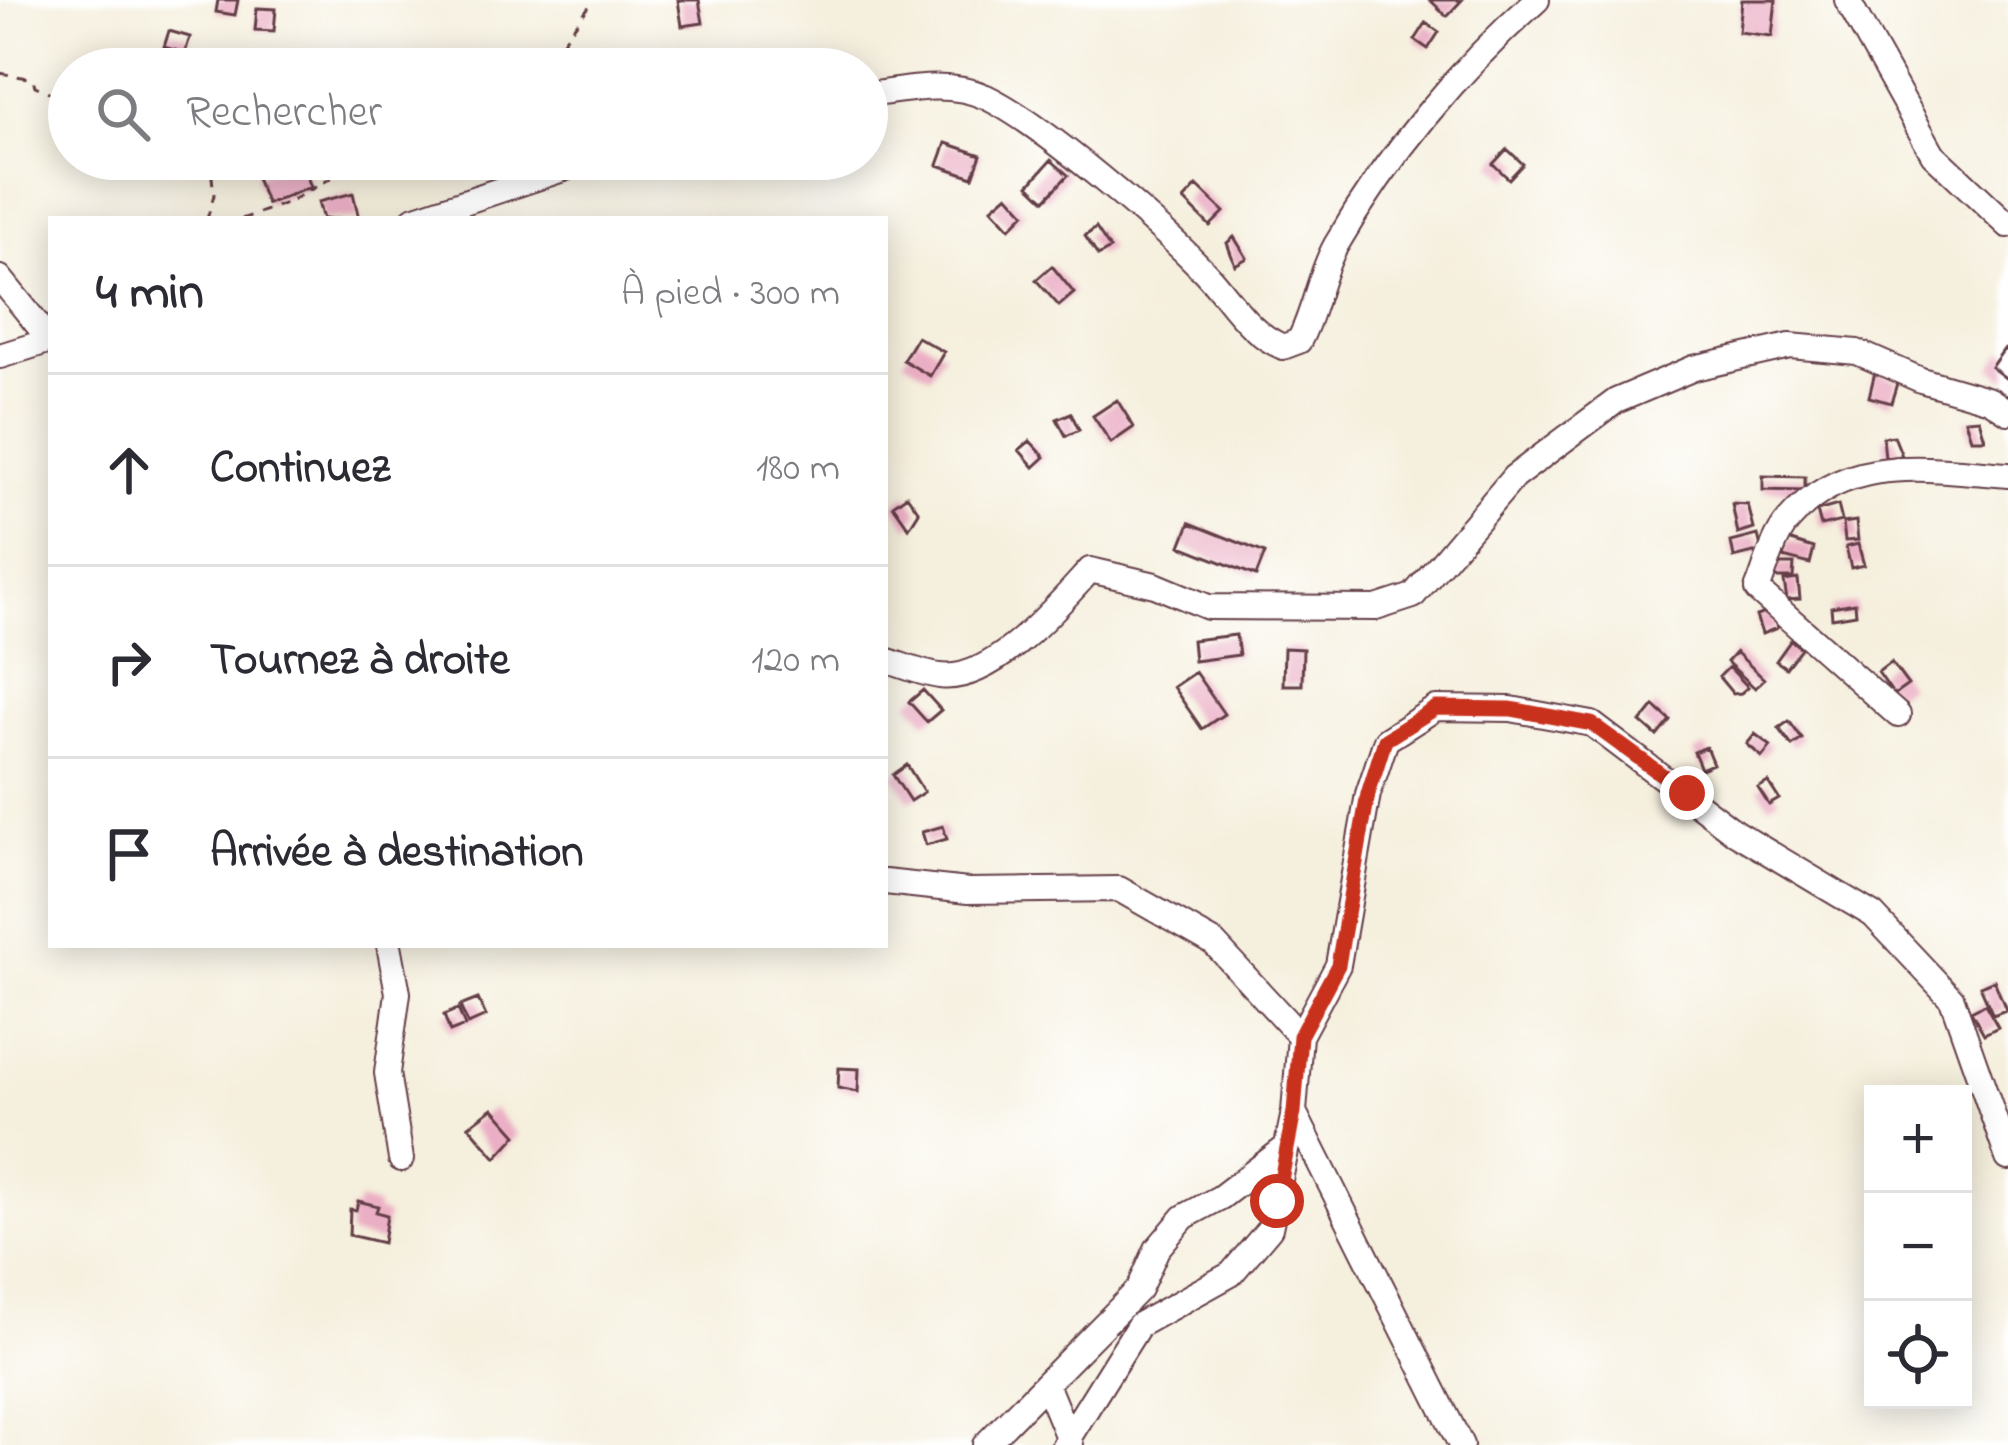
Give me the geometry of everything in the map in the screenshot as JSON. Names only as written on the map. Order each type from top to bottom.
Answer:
[{"type":"street","points":[[888,92],[936,86],[985,97],[1123,200],[1204,270],[1262,338],[1283,347],[1299,341],[1333,250],[1357,212],[1486,45],[1538,0]]},
{"type":"street","points":[[1847,0],[1933,154],[2008,225]]},
{"type":"street","points":[[422,216],[530,180]]},
{"type":"street","points":[[0,278],[48,338]]},
{"type":"street","points":[[0,356],[48,341]]},
{"type":"street","points":[[888,660],[944,677],[987,664],[1039,626],[1090,570],[1155,585],[1208,607],[1376,608],[1413,596],[1514,477],[1616,401],[1694,368],[1790,346],[1857,352],[1921,380],[1990,400],[2008,412]]},
{"type":"street","points":[[1898,715],[1757,590],[1785,523],[1834,481],[1887,466],[2008,475]]},
{"type":"street","points":[[1067,1443],[1139,1325],[1231,1274],[1270,1228],[1294,1112],[1300,1036],[1338,965],[1368,794],[1385,740],[1436,708],[1511,709],[1592,724],[1736,833],[1873,915],[1952,999],[2008,1158]]},
{"type":"street","points":[[888,882],[968,891],[1119,889],[1214,943],[1300,1036]]},
{"type":"street","points":[[390,948],[398,994],[387,1073],[401,1159]]},
{"type":"street","points":[[1294,1112],[1461,1445]]},
{"type":"street","points":[[985,1445],[1139,1289],[1157,1250],[1184,1217],[1221,1197],[1284,1150]]},
{"type":"street","points":[[1046,1384],[1067,1443]]},
{"type":"path","points":[[554,48],[594,0]]},
{"type":"path","points":[[0,73],[33,80],[48,92]]},
{"type":"path","points":[[208,216],[212,180]]},
{"type":"path","points":[[250,216],[289,202],[327,180]]},
{"type":"building","points":[[218,0],[238,0],[235,15],[216,12]]},
{"type":"building","points":[[678,0],[699,0],[703,23],[682,26]]},
{"type":"building","points":[[1430,0],[1462,0],[1447,16]]},
{"type":"building","points":[[1742,0],[1776,0],[1772,36],[1739,32]]},
{"type":"building","points":[[257,8],[276,9],[274,31],[255,30]]},
{"type":"building","points":[[1426,23],[1439,32],[1428,49],[1415,40]]},
{"type":"building","points":[[169,31],[190,37],[187,48],[164,47]]},
{"type":"building","points":[[946,143],[981,155],[973,177],[938,165]]},
{"type":"building","points":[[1507,149],[1523,164],[1509,179],[1493,164]]},
{"type":"building","points":[[1051,160],[1068,175],[1045,200],[1029,185]]},
{"type":"building","points":[[257,180],[308,180],[311,187],[267,204]]},
{"type":"building","points":[[1197,186],[1224,212],[1210,226],[1184,200]]},
{"type":"building","points":[[353,193],[358,216],[322,216],[318,202]]},
{"type":"building","points":[[1008,194],[1025,213],[1010,228],[992,208]]},
{"type":"building","points":[[1096,228],[1110,249],[1098,256],[1085,236]]},
{"type":"building","points":[[1234,237],[1247,258],[1235,265],[1227,243]]},
{"type":"building","points":[[1052,266],[1074,293],[1059,306],[1036,280]]},
{"type":"building","points":[[917,337],[944,352],[930,376],[903,360]]},
{"type":"building","points":[[2004,349],[2008,352],[2008,380],[1991,367]]},
{"type":"building","points":[[1875,372],[1898,380],[1891,403],[1869,397]]},
{"type":"building","points":[[1117,400],[1134,427],[1111,443],[1093,416]]},
{"type":"building","points":[[1071,413],[1079,430],[1066,436],[1057,419]]},
{"type":"building","points":[[1979,419],[1985,439],[1971,439],[1965,420]]},
{"type":"building","points":[[1894,436],[1902,456],[1885,458],[1883,437]]},
{"type":"building","points":[[1030,441],[1045,457],[1034,467],[1019,450]]},
{"type":"building","points":[[1763,476],[1805,477],[1805,491],[1763,490]]},
{"type":"building","points":[[907,495],[919,512],[909,528],[893,505]]},
{"type":"building","points":[[1732,504],[1748,505],[1754,529],[1738,534]]},
{"type":"building","points":[[1838,505],[1842,521],[1821,526],[1817,511]]},
{"type":"building","points":[[1856,521],[1858,540],[1845,541],[1843,523]]},
{"type":"building","points":[[1190,523],[1265,553],[1256,576],[1181,546]]},
{"type":"building","points":[[1758,535],[1762,551],[1734,558],[1731,542]]},
{"type":"building","points":[[1788,540],[1814,548],[1810,564],[1783,557]]},
{"type":"building","points":[[1858,544],[1864,565],[1851,568],[1846,547]]},
{"type":"building","points":[[1776,564],[1794,564],[1793,578],[1775,578]]},
{"type":"building","points":[[1798,579],[1800,599],[1787,600],[1784,581]]},
{"type":"building","points":[[1855,603],[1856,614],[1832,618],[1831,607]]},
{"type":"building","points":[[1772,611],[1777,628],[1762,634],[1756,616]]},
{"type":"building","points":[[1236,635],[1239,655],[1194,661],[1192,640]]},
{"type":"building","points":[[1791,640],[1801,648],[1786,668],[1776,661]]},
{"type":"building","points":[[1284,648],[1303,649],[1302,685],[1283,685]]},
{"type":"building","points":[[1736,652],[1764,679],[1755,688],[1727,662]]},
{"type":"building","points":[[1891,662],[1908,685],[1894,695],[1878,672]]},
{"type":"building","points":[[1729,667],[1748,687],[1741,693],[1733,694],[1719,677]]},
{"type":"building","points":[[1195,672],[1224,714],[1202,729],[1173,687]]},
{"type":"building","points":[[923,690],[941,710],[927,722],[909,702]]},
{"type":"building","points":[[1654,706],[1670,720],[1657,736],[1641,722]]},
{"type":"building","points":[[1789,721],[1802,739],[1792,746],[1779,728]]},
{"type":"building","points":[[1755,734],[1771,746],[1762,757],[1747,744]]},
{"type":"building","points":[[1706,747],[1713,764],[1701,769],[1694,752]]},
{"type":"building","points":[[907,765],[924,792],[910,801],[893,775]]},
{"type":"building","points":[[1768,782],[1779,799],[1769,805],[1758,788]]},
{"type":"building","points":[[943,826],[947,839],[926,845],[922,832]]},
{"type":"building","points":[[1994,980],[2006,1010],[1993,1015],[1980,986]]},
{"type":"building","points":[[478,999],[486,1016],[468,1024],[460,1006]]},
{"type":"building","points":[[1985,1004],[1998,1027],[1984,1034],[1971,1011]]},
{"type":"building","points":[[458,1009],[465,1026],[450,1032],[444,1015]]},
{"type":"building","points":[[839,1068],[859,1069],[858,1092],[838,1088]]},
{"type":"building","points":[[493,1108],[517,1135],[496,1158],[469,1126]]},
{"type":"building","points":[[358,1201],[378,1206],[376,1212],[387,1215],[383,1243],[349,1235],[350,1209],[356,1210]]},
{"type":"route","points":[[1277,1201],[1294,1112],[1300,1036],[1338,965],[1368,794],[1385,740],[1436,708],[1511,709],[1592,724],[1687,793]]}]
